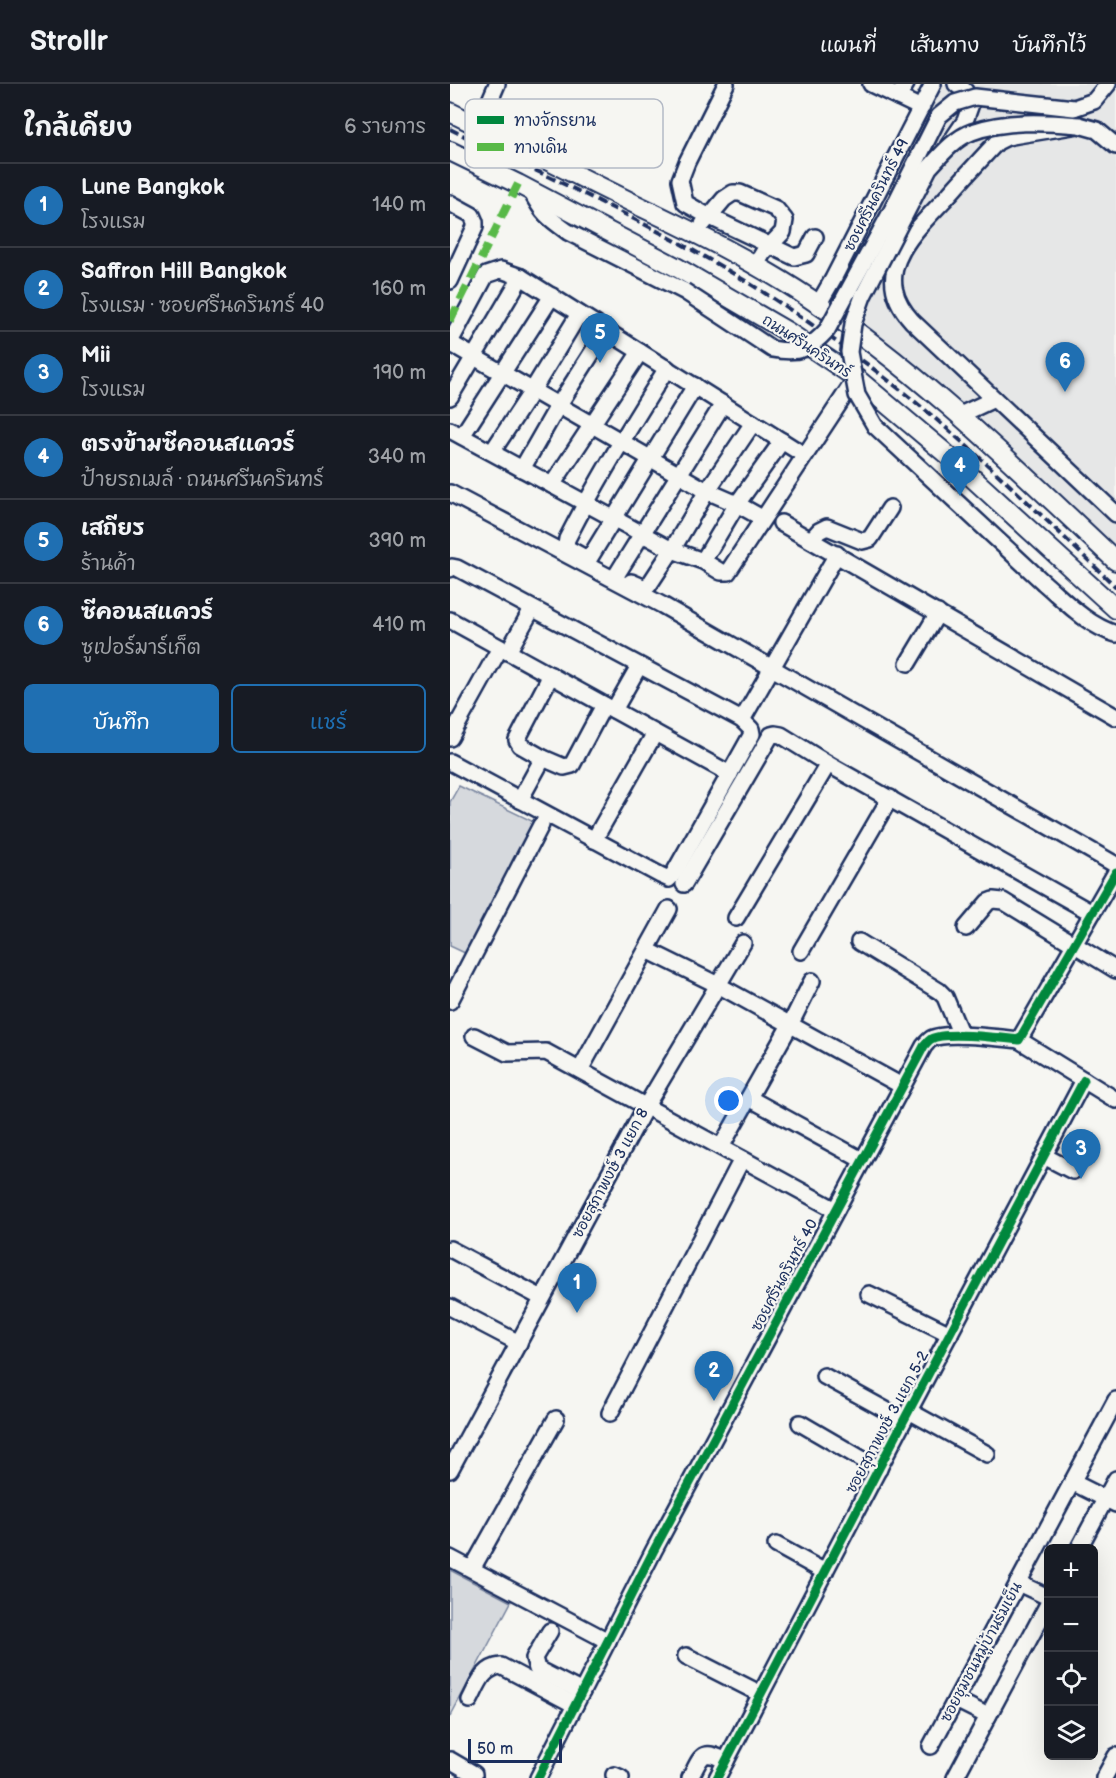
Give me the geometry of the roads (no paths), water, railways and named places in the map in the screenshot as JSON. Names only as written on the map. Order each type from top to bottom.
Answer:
[{"type":"main road","points":[[450,112],[465,119]]},
{"type":"main road","name":"ถนนศรีนครินทร์","points":[[450,151],[465,158]]},
{"type":"main road","name":"ถนนศรีนครินทร์","points":[[484,168],[678,268],[788,332],[856,378],[944,452],[1116,609]]},
{"type":"main road","points":[[563,168],[696,234],[755,266],[818,305],[874,345],[960,415],[1116,561]]},
{"type":"street","points":[[491,99],[497,84]]},
{"type":"street","points":[[726,84],[680,180],[685,203],[794,257],[806,254],[815,237]]},
{"type":"street","points":[[871,84],[902,91],[921,108]]},
{"type":"street","points":[[945,151],[965,121],[971,104],[964,91],[956,84]]},
{"type":"street","points":[[531,191],[541,211],[568,232],[684,291],[772,349],[788,352],[803,349],[818,340],[827,330],[892,210],[939,116],[955,103],[975,97],[1074,108],[1094,101],[1108,84]]},
{"type":"street","name":"ซอยศรีนครินทร์ 49","points":[[818,305],[921,108],[935,86]]},
{"type":"street","points":[[1116,146],[1097,130],[1079,125],[1048,122],[999,125],[970,132],[945,151],[929,168],[859,305],[852,324],[849,352],[857,395],[875,426],[1044,583],[1090,622],[1104,631],[1116,634]]},
{"type":"street","points":[[1079,125],[1007,137],[997,142],[904,246],[894,270],[895,288],[896,296],[904,312],[928,338],[1116,514]]},
{"type":"street","points":[[696,234],[708,216],[733,193],[740,193],[776,209],[785,220],[783,232],[763,253],[755,266]]},
{"type":"street","points":[[450,204],[472,215],[476,222],[450,281]]},
{"type":"street","points":[[762,519],[680,476],[450,343],[486,275],[501,270],[521,277],[804,455]]},
{"type":"street","points":[[450,397],[521,277]]},
{"type":"street","points":[[552,296],[503,374],[456,433],[672,550],[702,561],[721,572],[728,572],[856,378]]},
{"type":"street","points":[[492,452],[579,314]]},
{"type":"street","points":[[522,469],[558,406],[606,331]]},
{"type":"street","points":[[552,485],[640,352]]},
{"type":"street","points":[[667,368],[586,503],[567,539],[566,545],[569,549],[645,588],[753,423]]},
{"type":"street","points":[[589,559],[695,386]]},
{"type":"street","points":[[960,415],[994,399]]},
{"type":"street","points":[[617,574],[723,404]]},
{"type":"street","points":[[702,561],[737,504],[782,441]]},
{"type":"street","points":[[450,494],[662,605],[1116,865]]},
{"type":"street","points":[[811,540],[819,531],[827,527],[867,541],[890,508]]},
{"type":"street","points":[[781,523],[1116,717]]},
{"type":"street","points":[[742,720],[837,554]]},
{"type":"street","points":[[450,569],[455,567],[742,720],[751,729],[752,734],[670,878],[663,878],[450,762]]},
{"type":"street","points":[[450,738],[532,609]]},
{"type":"street","points":[[908,663],[938,613]]},
{"type":"street","points":[[450,620],[730,774]]},
{"type":"street","points":[[551,675],[517,740],[521,747],[543,758],[562,766],[571,766],[639,666]]},
{"type":"street","points":[[594,840],[655,733]]},
{"type":"street","points":[[684,884],[771,735],[775,734],[781,735],[828,764],[1092,913]]},
{"type":"street","points":[[520,800],[543,758]]},
{"type":"street","points":[[736,918],[828,764]]},
{"type":"street","points":[[801,951],[890,798]]},
{"type":"street","points":[[450,1001],[541,825]]},
{"type":"street","points":[[1116,872],[1019,1040],[1116,1100]]},
{"type":"street","points":[[966,928],[984,905],[993,900],[1003,901],[1116,970]]},
{"type":"street","points":[[580,1070],[669,909]]},
{"type":"street","points":[[859,942],[939,991],[945,997],[961,1035]]},
{"type":"street","name":"ซอยสุภาพงษ์ 3 แยก 8","points":[[450,1470],[646,1106],[742,943]]},
{"type":"street","points":[[646,950],[718,985],[902,1086]]},
{"type":"street","points":[[721,1147],[790,1025],[812,981]]},
{"type":"street","name":"ซอยศรีนครินทร์ 40","points":[[538,1778],[660,1540],[924,1046],[934,1038],[961,1035],[1019,1040]]},
{"type":"street","points":[[474,1036],[507,1053],[546,1052],[836,1210]]},
{"type":"street","name":"ซอยสุภาพงษ์ 3 แยก 5-2","points":[[717,1778],[1084,1080]]},
{"type":"street","points":[[749,1098],[862,1160]]},
{"type":"street","points":[[1044,1156],[1073,1171]]},
{"type":"street","points":[[610,1413],[742,1159]]},
{"type":"street","points":[[450,1249],[542,1298]]},
{"type":"street","points":[[869,1294],[950,1334]]},
{"type":"street","points":[[450,1307],[519,1342]]},
{"type":"street","points":[[824,1376],[987,1454]]},
{"type":"street","name":"ซอยชุมชนหมู่บ้านร่มเย็น","points":[[931,1746],[1116,1400]]},
{"type":"street","points":[[472,1569],[555,1419]]},
{"type":"street","points":[[800,1423],[879,1469]]},
{"type":"street","points":[[1082,1544],[1111,1502],[1116,1479]]},
{"type":"street","points":[[1072,1482],[1111,1502]]},
{"type":"street","points":[[776,1545],[825,1572]]},
{"type":"street","points":[[450,1558],[608,1641]]},
{"type":"street","points":[[1018,1583],[1044,1595]]},
{"type":"street","points":[[955,1778],[1044,1611]]},
{"type":"street","points":[[550,1631],[534,1658],[537,1669],[578,1699]]},
{"type":"street","points":[[686,1656],[761,1694]]},
{"type":"street","points":[[470,1700],[483,1674],[492,1667],[501,1666],[578,1699]]},
{"type":"street","points":[[956,1700],[988,1716]]},
{"type":"street","points":[[690,1778],[701,1759],[708,1754],[726,1761]]},
{"type":"street","points":[[1104,1778],[1116,1756]]},
{"type":"street","points":[[450,1760],[474,1774],[474,1778]]},
{"type":"railway","points":[[450,129],[465,136]]},
{"type":"railway","points":[[531,168],[607,205],[723,267],[817,328],[935,418],[1014,489],[1116,587]]},
{"type":"place","name":"เสถียร","points":[[600,363]]},
{"type":"place","name":"ซีคอนสแควร์","points":[[1065,392]]},
{"type":"place","name":"ตรงข้ามซีคอนสแควร์","points":[[960,496]]},
{"type":"place","name":"Mii","points":[[1081,1179]]},
{"type":"place","name":"Lune Bangkok","points":[[577,1313]]},
{"type":"place","name":"Saffron Hill Bangkok","points":[[714,1401]]}]
